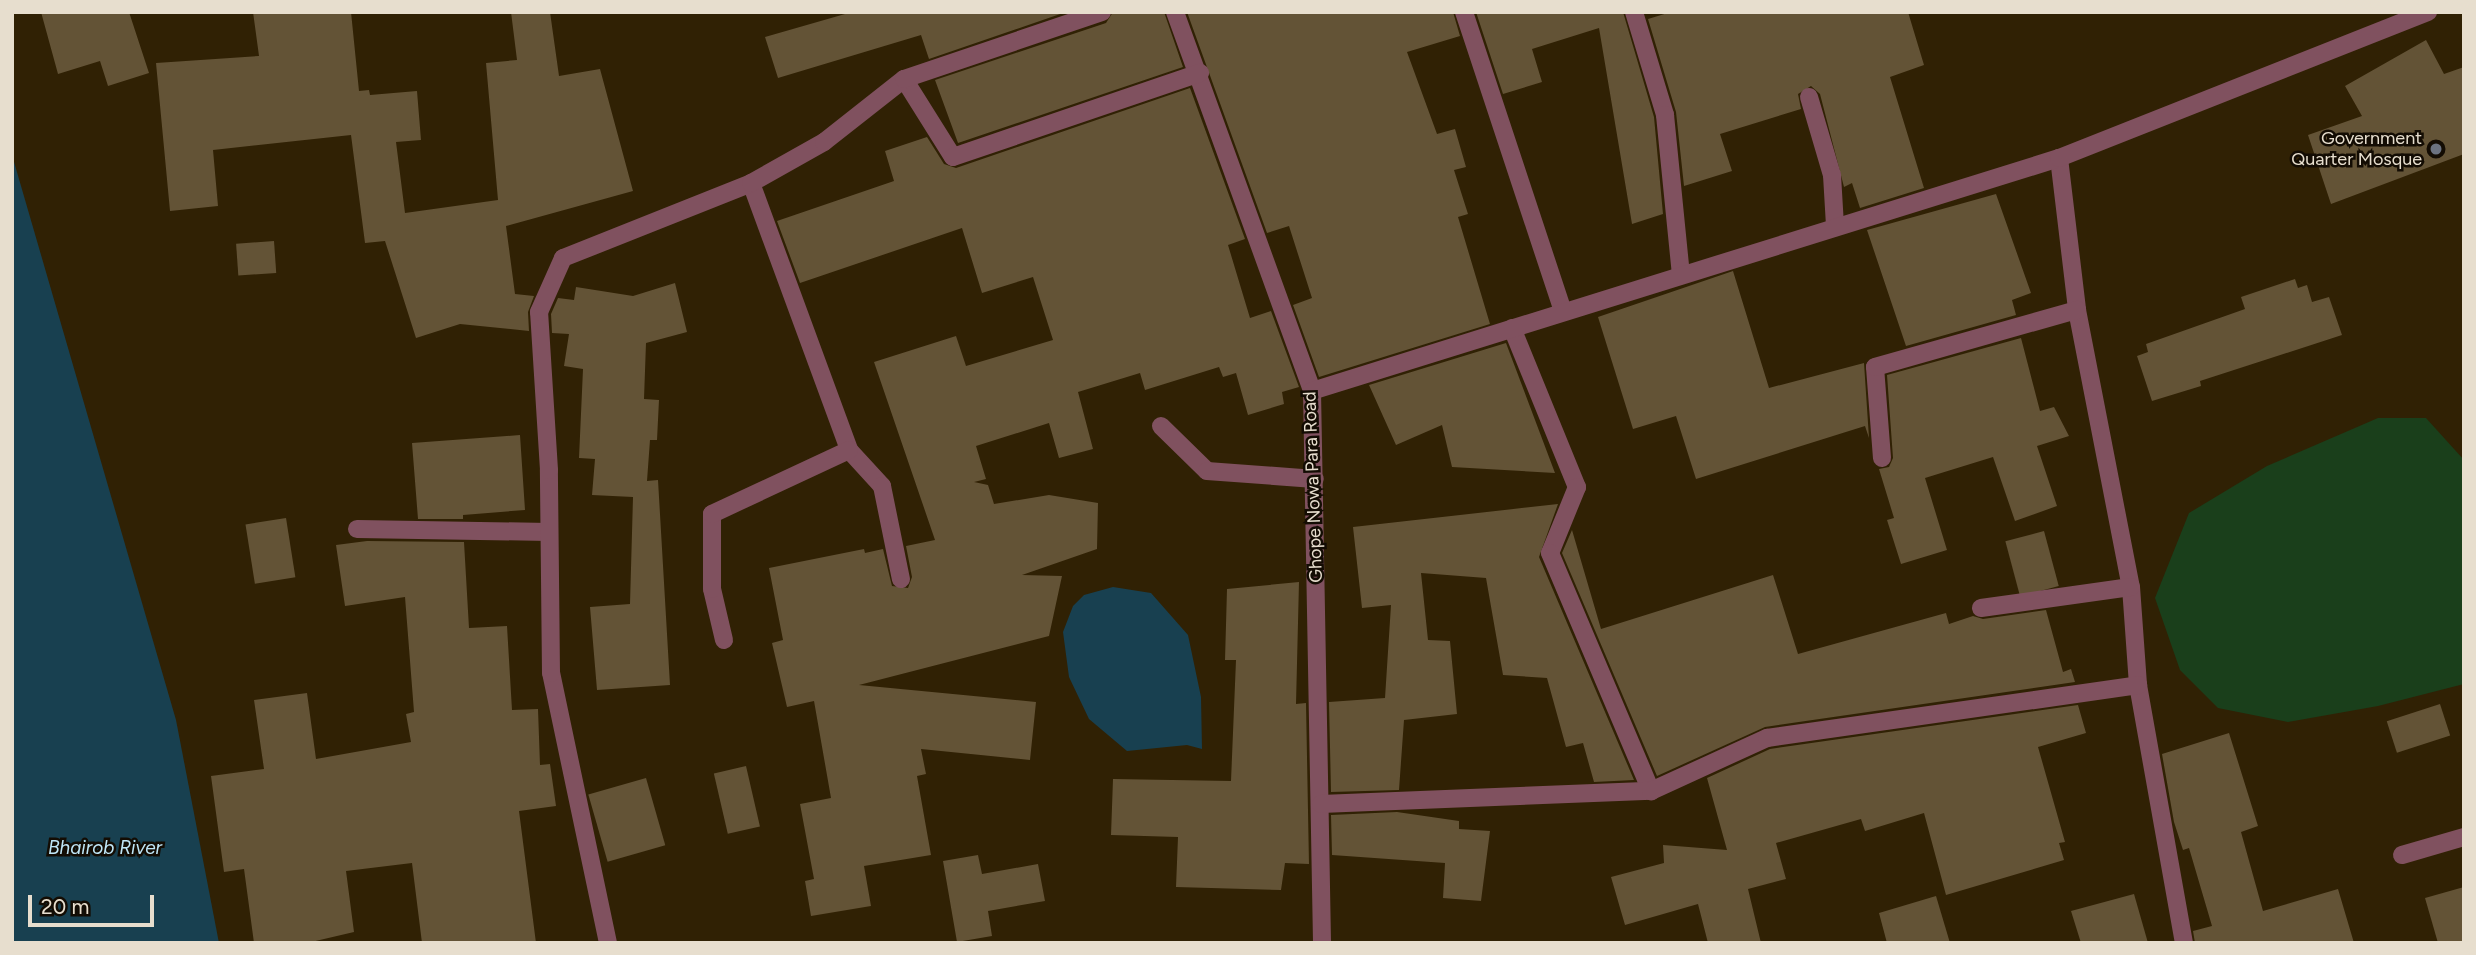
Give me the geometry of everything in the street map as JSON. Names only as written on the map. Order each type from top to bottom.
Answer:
[{"type":"street","points":[[608,943],[551,673],[549,532],[540,312],[563,258],[751,183],[824,142],[904,79],[1102,12]]},
{"type":"street","name":"Ghope Nowa Para Road","points":[[1175,12],[1200,73],[1312,391],[1322,943]]},
{"type":"street","points":[[1464,12],[1563,312]]},
{"type":"street","points":[[1634,12],[1665,114],[1681,275]]},
{"type":"street","points":[[1312,391],[2059,158],[2428,12]]},
{"type":"street","points":[[904,79],[953,157],[1200,73]]},
{"type":"street","points":[[1809,97],[1832,175],[1835,226]]},
{"type":"street","points":[[2059,158],[2077,310],[2131,587],[2138,685],[2183,943]]},
{"type":"street","points":[[751,183],[849,450],[882,486],[901,579]]},
{"type":"street","points":[[1882,458],[1875,367],[2077,310]]},
{"type":"street","points":[[1512,328],[1577,487],[1550,553],[1651,791]]},
{"type":"street","points":[[1161,426],[1207,471],[1315,480]]},
{"type":"street","points":[[724,640],[712,589],[712,514],[849,450]]},
{"type":"street","points":[[357,529],[549,532]]},
{"type":"street","points":[[1981,608],[2131,587]]},
{"type":"street","points":[[1321,804],[1651,791],[1767,738],[2138,685]]},
{"type":"street","points":[[2402,855],[2464,838]]},
{"type":"green space","points":[[2378,418],[2426,418],[2464,460],[2464,684],[2378,706],[2288,722],[2218,708],[2180,670],[2155,598],[2189,513],[2267,466]]},
{"type":"water","name":"Bhairob River","points":[[12,155],[176,720],[219,943],[12,943]]},
{"type":"water","points":[[1113,587],[1151,593],[1188,635],[1201,697],[1202,749],[1187,745],[1127,751],[1089,719],[1069,677],[1063,632],[1073,606],[1084,595]]},
{"type":"building","points":[[41,12],[129,12],[149,73],[108,86],[100,61],[58,74]]},
{"type":"building","points":[[253,12],[351,12],[359,91],[369,90],[370,95],[417,91],[421,140],[396,142],[405,213],[498,200],[486,63],[517,60],[511,12],[550,12],[559,76],[600,69],[633,191],[506,226],[515,294],[534,296],[528,312],[529,331],[460,324],[416,338],[385,241],[365,243],[351,135],[213,150],[218,206],[170,211],[156,63],[259,56]]},
{"type":"building","points":[[852,12],[1066,12],[929,59],[921,35],[778,78],[765,37]]},
{"type":"building","points":[[1113,12],[1164,12],[1183,67],[958,143],[935,80],[1106,23]]},
{"type":"building","points":[[1187,12],[1453,12],[1460,36],[1407,52],[1437,134],[1455,129],[1466,167],[1454,170],[1468,214],[1458,217],[1490,324],[1319,377],[1293,305],[1312,298],[1289,226],[1267,233]]},
{"type":"building","points":[[1476,12],[1623,12],[1654,117],[1663,214],[1632,224],[1599,28],[1532,49],[1542,82],[1503,94]]},
{"type":"building","points":[[1671,12],[1908,12],[1924,65],[1890,77],[1924,188],[1860,208],[1852,183],[1844,187],[1820,94],[1811,86],[1798,94],[1801,109],[1720,134],[1732,171],[1684,186],[1676,112],[1648,19]]},
{"type":"building","points":[[2426,40],[2444,74],[2464,67],[2464,154],[2331,204],[2308,135],[2362,116],[2345,86]]},
{"type":"building","points":[[1190,88],[1245,239],[1228,245],[1250,318],[1271,311],[1299,387],[1282,392],[1284,404],[1248,415],[1236,373],[1223,377],[1219,367],[1145,390],[1140,373],[1078,392],[1093,449],[1059,458],[1049,423],[976,446],[986,479],[974,482],[988,485],[994,504],[1049,495],[1098,503],[1097,549],[1022,575],[1062,576],[1049,636],[859,685],[1036,702],[1030,760],[921,749],[926,774],[917,776],[931,855],[864,866],[871,906],[811,916],[805,881],[814,879],[800,804],[831,798],[814,701],[787,707],[772,643],[783,640],[769,568],[864,549],[865,553],[883,549],[892,586],[908,588],[912,577],[906,546],[935,540],[874,362],[956,336],[966,366],[1053,340],[1033,277],[982,293],[962,228],[800,283],[777,221],[894,181],[885,151],[927,137],[944,164],[956,168]]},
{"type":"building","points":[[1996,194],[2031,293],[2012,300],[2016,315],[1906,346],[1867,230]]},
{"type":"building","points":[[274,241],[276,273],[238,276],[236,244]]},
{"type":"building","points":[[1733,271],[1769,388],[1864,363],[1869,438],[1865,426],[1696,479],[1676,416],[1633,429],[1598,317]]},
{"type":"building","points":[[2295,279],[2298,288],[2307,285],[2312,302],[2329,297],[2342,335],[2200,381],[2201,386],[2152,401],[2137,356],[2148,352],[2146,344],[2245,309],[2241,297]]},
{"type":"building","points":[[675,283],[687,332],[646,343],[644,399],[659,400],[657,440],[650,440],[647,481],[658,480],[670,685],[597,690],[590,607],[630,604],[633,497],[592,495],[595,459],[579,458],[583,369],[564,366],[569,334],[552,333],[551,314],[558,298],[574,300],[576,287],[633,296]]},
{"type":"building","points":[[2021,338],[2040,411],[2054,407],[2069,436],[2037,446],[2057,506],[2015,521],[1993,457],[1925,478],[1947,550],[1901,564],[1887,520],[1894,518],[1879,469],[1889,467],[1893,458],[1887,375]]},
{"type":"building","points":[[1506,343],[1555,473],[1452,467],[1442,425],[1396,445],[1369,385]]},
{"type":"building","points":[[520,435],[525,510],[463,515],[463,519],[418,519],[412,443]]},
{"type":"building","points":[[1558,504],[1539,557],[1634,780],[1594,782],[1583,743],[1566,747],[1547,678],[1503,675],[1486,578],[1421,573],[1428,640],[1450,641],[1457,714],[1404,720],[1399,790],[1331,792],[1329,702],[1385,698],[1391,605],[1362,608],[1353,527]]},
{"type":"building","points":[[286,518],[295,577],[255,584],[246,524]]},
{"type":"building","points":[[1572,530],[1601,629],[1773,575],[1798,654],[1946,613],[1949,624],[1973,616],[1983,619],[2046,610],[2063,672],[2071,669],[2075,682],[1765,727],[1657,776],[1562,553]]},
{"type":"building","points":[[2044,531],[2059,586],[2020,596],[2005,541]]},
{"type":"building","points":[[367,541],[464,542],[469,628],[507,626],[512,710],[538,709],[540,765],[550,764],[556,806],[519,811],[536,943],[422,943],[412,863],[346,871],[354,932],[307,943],[254,943],[244,869],[224,872],[211,776],[264,769],[254,700],[307,693],[316,759],[411,742],[406,714],[414,712],[405,597],[345,606],[336,545]]},
{"type":"building","points":[[1299,582],[1296,704],[1306,703],[1309,864],[1285,863],[1281,890],[1176,887],[1178,837],[1111,835],[1113,779],[1231,781],[1236,660],[1225,660],[1227,589]]},
{"type":"building","points":[[2440,704],[2450,735],[2397,753],[2387,721]]},
{"type":"building","points":[[2078,705],[2086,733],[2038,747],[2065,842],[2059,843],[2064,860],[1946,895],[1924,813],[1865,831],[1861,819],[1776,843],[1786,879],[1748,889],[1761,943],[1708,943],[1698,904],[1625,925],[1611,877],[1664,863],[1663,845],[1727,850],[1707,778],[1770,749]]},
{"type":"building","points":[[2229,733],[2258,826],[2241,832],[2263,911],[2338,889],[2354,943],[2195,943],[2193,931],[2212,926],[2189,848],[2183,850],[2174,822],[2162,754]]},
{"type":"building","points":[[746,766],[760,826],[728,834],[714,773]]},
{"type":"building","points":[[646,778],[665,845],[608,862],[588,795]]},
{"type":"building","points":[[1397,812],[1459,821],[1459,829],[1490,831],[1481,901],[1443,898],[1445,863],[1332,855],[1331,815]]},
{"type":"building","points":[[978,855],[982,874],[1038,864],[1045,901],[988,911],[992,936],[957,942],[943,861]]},
{"type":"building","points":[[2464,887],[2464,943],[2438,943],[2425,898]]},
{"type":"building","points":[[2134,894],[2148,943],[2081,943],[2071,911]]},
{"type":"building","points":[[1936,896],[1950,943],[1887,943],[1879,913]]},
{"type":"place","name":"Government Quarter Mosque","points":[[2436,149]]}]
